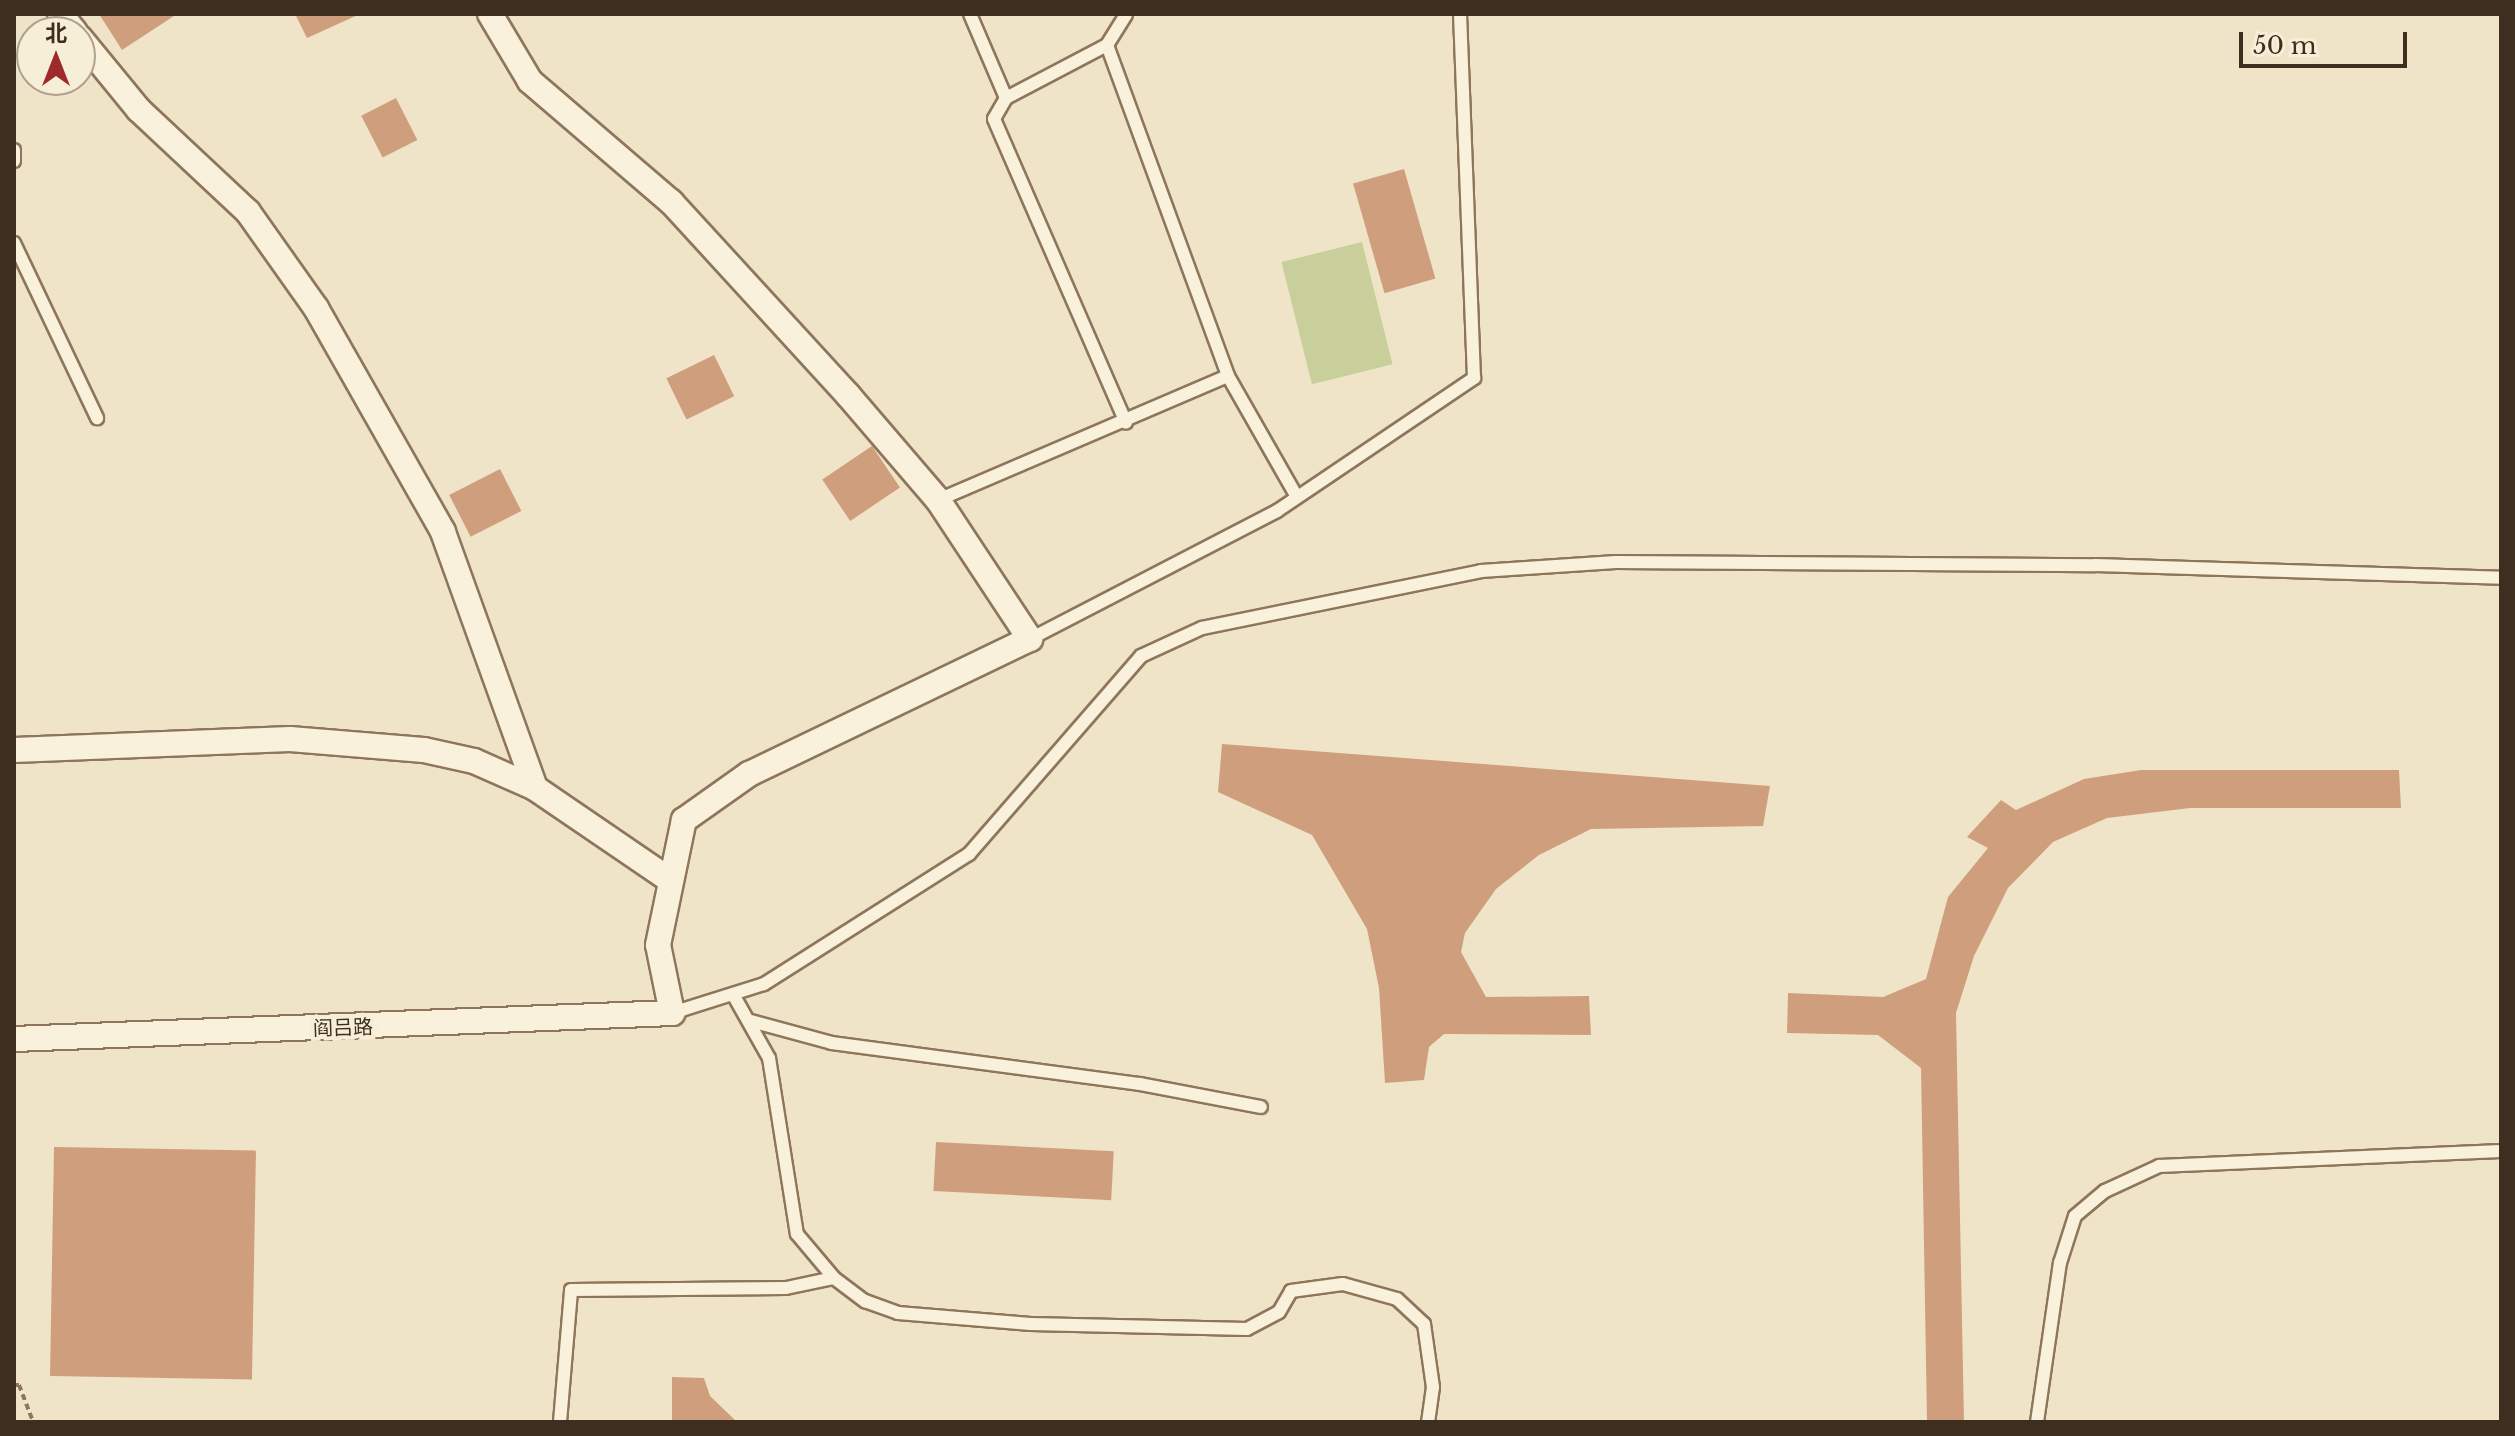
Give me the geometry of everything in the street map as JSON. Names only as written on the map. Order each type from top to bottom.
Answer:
[{"type":"street","points":[[490,14],[530,81],[671,202],[938,500],[1030,639],[749,774],[684,820],[658,945],[672,1013]]},
{"type":"street","points":[[96,58],[139,110],[248,212],[316,308],[443,532],[535,788]]},
{"type":"street","points":[[14,750],[146,742],[360,742],[474,761],[535,788],[668,888]]},
{"type":"street","name":"阎吕路","points":[[14,1039],[672,1013]]},
{"type":"lane","points":[[970,14],[1006,98]]},
{"type":"lane","points":[[1126,14],[1107,45],[1006,98],[994,119],[1126,423]]},
{"type":"lane","points":[[1030,639],[1297,497],[1474,378],[1460,14]]},
{"type":"lane","points":[[1107,45],[1228,376],[1297,497]]},
{"type":"lane","points":[[14,150],[14,161]]},
{"type":"lane","points":[[14,243],[97,418]]},
{"type":"lane","points":[[938,500],[1126,423],[1228,376]]},
{"type":"lane","points":[[672,1013],[734,996],[855,929],[969,854],[1141,656],[1202,628],[1481,571],[1616,562],[2095,565],[2501,578]]},
{"type":"lane","points":[[734,996],[751,1021],[769,1058],[797,1234],[834,1278],[865,1301],[898,1313],[1194,1330],[1247,1329],[1279,1312],[1291,1291],[1343,1284],[1397,1299],[1424,1324],[1433,1387],[1428,1422]]},
{"type":"lane","points":[[751,1021],[832,1043],[1140,1084],[1261,1107]]},
{"type":"lane","points":[[2037,1422],[2060,1263],[2075,1216],[2105,1191],[2159,1166],[2501,1151]]},
{"type":"lane","points":[[560,1422],[571,1290],[786,1288],[834,1278]]},
{"type":"path","points":[[14,1385],[19,1385],[33,1422]]},
{"type":"green space","points":[[1362,242],[1392,364],[1312,384],[1281,262]]},
{"type":"building","points":[[99,14],[177,14],[122,50]]},
{"type":"building","points":[[295,14],[360,14],[307,38]]},
{"type":"building","points":[[396,98],[417,140],[383,158],[361,116]]},
{"type":"building","points":[[1404,169],[1435,279],[1384,293],[1353,184]]},
{"type":"building","points":[[714,355],[734,396],[687,420],[666,378]]},
{"type":"building","points":[[872,446],[900,487],[850,521],[822,480]]},
{"type":"building","points":[[500,469],[521,511],[471,537],[449,495]]},
{"type":"building","points":[[1222,744],[1770,786],[1763,826],[1591,829],[1539,855],[1496,889],[1465,933],[1461,952],[1486,997],[1589,996],[1591,1035],[1444,1034],[1429,1047],[1424,1080],[1385,1083],[1379,988],[1367,929],[1312,835],[1218,792]]},
{"type":"building","points":[[2141,770],[2399,770],[2401,808],[2190,808],[2107,818],[2053,842],[2008,888],[1974,956],[1956,1013],[1964,1422],[1927,1422],[1921,1068],[1878,1035],[1787,1033],[1788,993],[1883,997],[1926,979],[1948,897],[1988,848],[1967,837],[2001,800],[2016,810],[2084,779]]},
{"type":"building","points":[[936,1142],[1114,1151],[1111,1200],[933,1191]]},
{"type":"building","points":[[54,1147],[256,1151],[252,1379],[50,1376]]},
{"type":"building","points":[[672,1377],[704,1378],[710,1396],[737,1422],[672,1422]]}]
